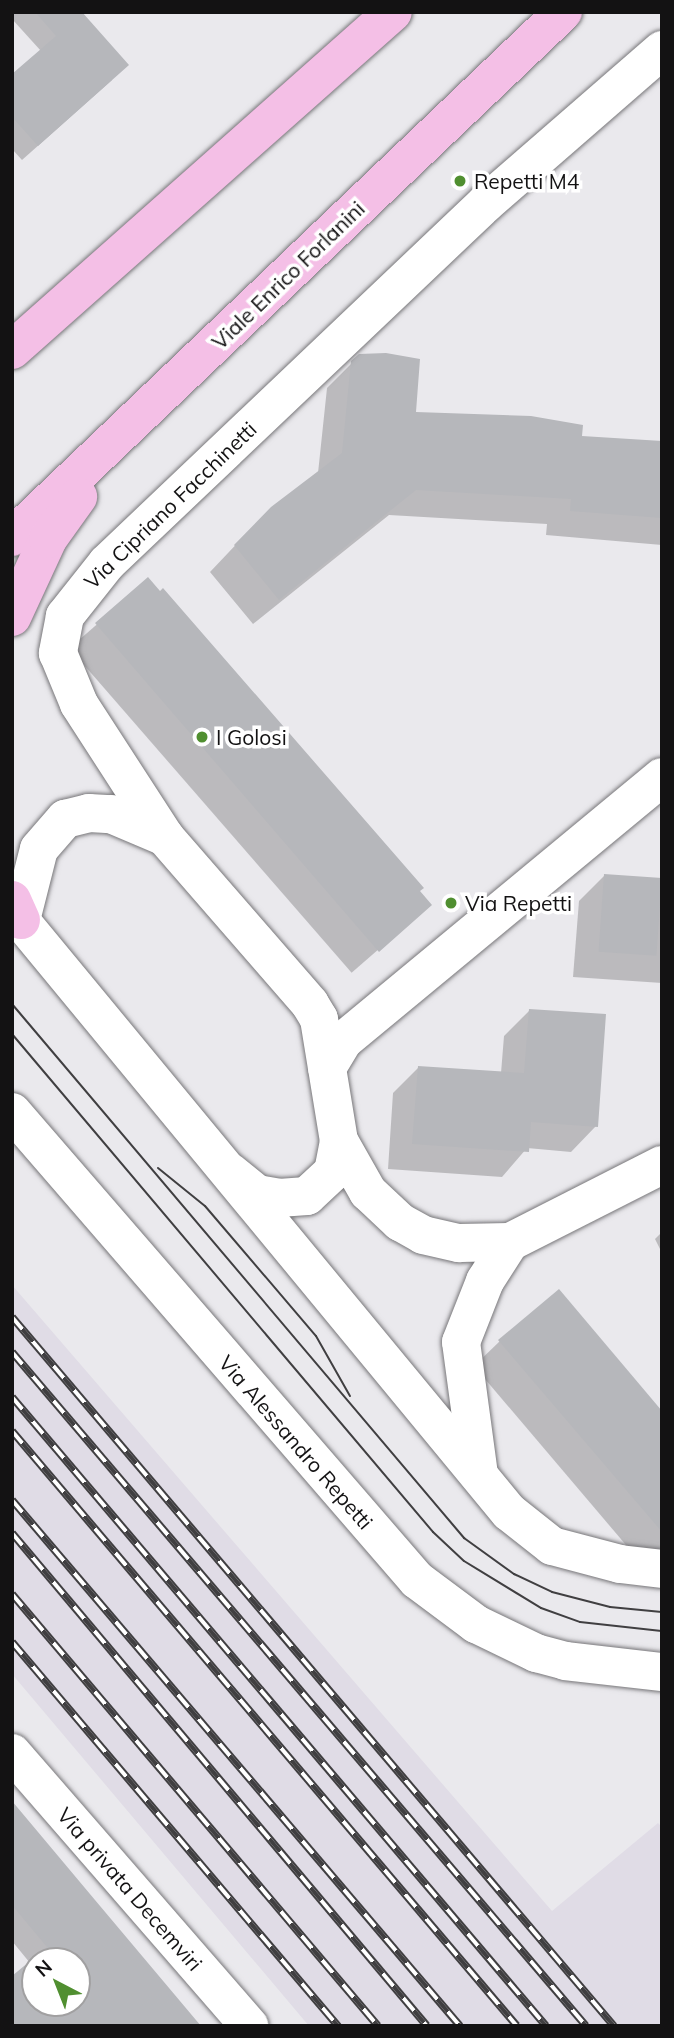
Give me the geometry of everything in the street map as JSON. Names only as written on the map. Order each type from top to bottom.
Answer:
[{"type":"main road","points":[[12,350],[393,12]]},
{"type":"main road","points":[[449,121],[531,12]]},
{"type":"main road","name":"Viale Enrico Forlanini","points":[[12,537],[563,12]]},
{"type":"main road","points":[[12,617],[48,539],[64,514],[174,383]]},
{"type":"street","name":"Via Cipriano Facchinetti","points":[[328,1077],[318,1019],[310,1004],[165,837],[65,678],[58,641],[72,603],[148,522],[486,203],[662,50]]},
{"type":"street","points":[[662,777],[343,1041],[328,1077],[339,1141],[368,1192],[400,1222],[423,1235],[459,1243],[510,1242],[662,1165]]},
{"type":"street","points":[[165,837],[111,814],[89,813],[65,820],[38,849],[15,910],[509,1512],[552,1546],[620,1564],[662,1569]]},
{"type":"street","name":"Via Alessandro Repetti","points":[[12,1112],[417,1580],[476,1624],[536,1653],[654,1672]]},
{"type":"street","points":[[228,1171],[257,1194],[279,1199],[307,1196],[333,1172],[339,1141]]},
{"type":"street","points":[[480,1475],[461,1342],[485,1281],[510,1242]]},
{"type":"street","name":"Via privata Decemviri","points":[[12,1753],[249,2026]]},
{"type":"shaded area","points":[[12,1285],[552,1911],[658,1823],[662,1827],[662,2026],[309,2026],[12,1674]]},
{"type":"building","points":[[35,12],[82,12],[129,65],[38,146],[12,117],[12,74],[56,36]]},
{"type":"building","points":[[386,353],[420,359],[416,412],[531,416],[583,425],[582,436],[662,441],[662,518],[570,511],[571,499],[416,490],[279,600],[234,545],[271,507],[342,453],[351,361],[359,354]]},
{"type":"building","points":[[148,577],[160,591],[163,588],[424,888],[420,891],[432,905],[379,952],[95,623]]},
{"type":"building","points":[[604,874],[662,878],[656,956],[599,952]]},
{"type":"building","points":[[529,1009],[606,1014],[598,1127],[531,1122],[529,1152],[412,1144],[418,1066],[524,1073]]},
{"type":"building","points":[[559,1289],[662,1411],[662,1532],[498,1340]]},
{"type":"building","points":[[12,1801],[201,2026],[12,2026],[12,1976],[21,1969],[21,2017],[91,2017],[91,1947],[47,1947],[12,1905]]},
{"type":"tram line","points":[[12,1004],[464,1538],[514,1574],[552,1592],[610,1607],[662,1612]]},
{"type":"tram line","points":[[12,1034],[433,1532],[464,1561],[541,1608],[580,1622],[662,1631]]},
{"type":"tram line","points":[[158,1168],[205,1206],[316,1336],[350,1396]]},
{"type":"railway","points":[[12,1317],[614,2026]]},
{"type":"railway","points":[[12,1352],[586,2026]]},
{"type":"railway","points":[[12,1397],[546,2026]]},
{"type":"railway","points":[[12,1431],[517,2026]]},
{"type":"railway","points":[[12,1500],[460,2026]]},
{"type":"railway","points":[[12,1533],[427,2026]]},
{"type":"railway","points":[[12,1594],[378,2026]]},
{"type":"railway","points":[[12,1642],[338,2026]]},
{"type":"place","name":"Repetti M4","points":[[460,181]]},
{"type":"place","name":"I Golosi","points":[[202,737]]},
{"type":"place","name":"Via Repetti","points":[[451,903]]}]
